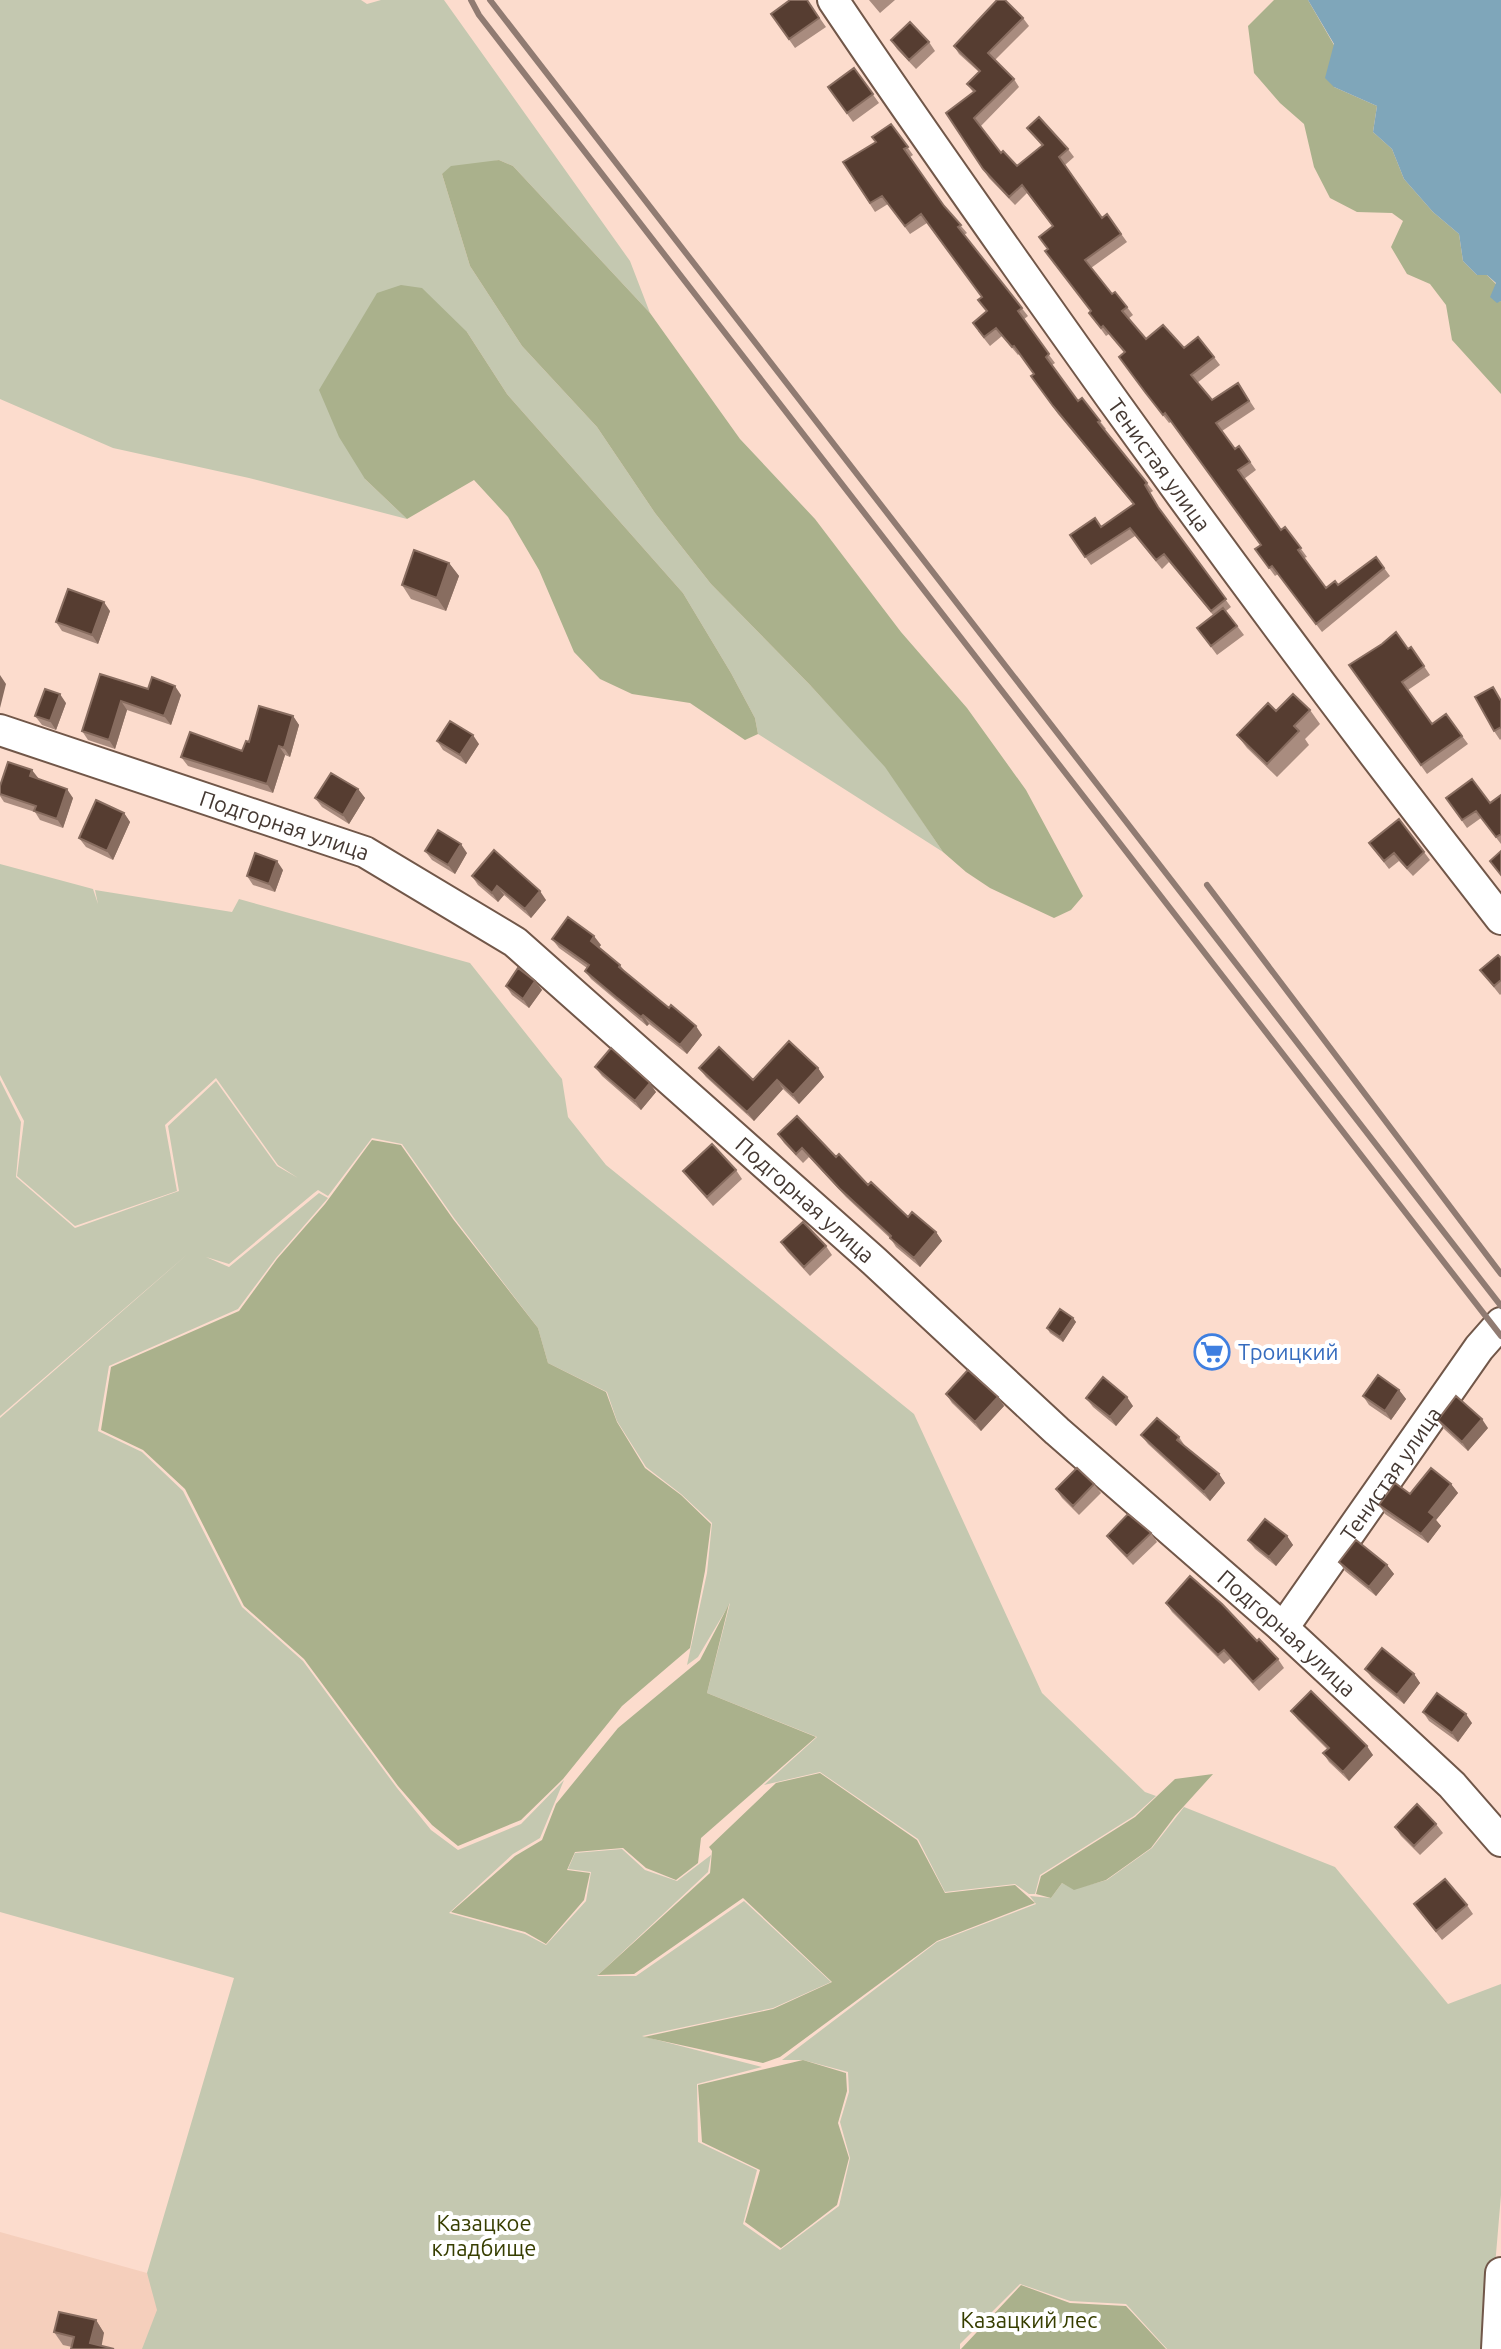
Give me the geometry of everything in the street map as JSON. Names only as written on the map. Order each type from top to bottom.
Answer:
[{"type":"street","name":"Тенистая улица","points":[[833,0],[1119,409],[1376,758],[1501,919]]},
{"type":"street","name":"Подгорная улица","points":[[0,730],[365,852],[515,942],[874,1261],[1057,1431],[1283,1628],[1452,1785],[1501,1841]]},
{"type":"street","name":"Тенистая улица","points":[[1283,1628],[1469,1343],[1501,1323]]},
{"type":"street","points":[[1497,2349],[1501,2273]]},
{"type":"shaded area","points":[[0,2232],[147,2273],[164,2308],[159,2349],[0,2349]]},
{"type":"green space","points":[[0,0],[361,0],[367,4],[381,0],[444,0],[630,261],[650,313],[513,166],[499,160],[442,174],[470,266],[522,346],[597,427],[655,513],[711,584],[886,767],[943,852],[758,734],[755,718],[683,593],[507,394],[467,332],[365,479],[407,519],[249,478],[113,448],[0,399]]},
{"type":"green space","points":[[1274,0],[1308,0],[1334,45],[1334,87],[1377,106],[1373,132],[1392,149],[1404,179],[1433,212],[1459,234],[1463,261],[1477,275],[1487,275],[1496,284],[1497,302],[1501,301],[1501,394],[1452,340],[1446,305],[1430,284],[1407,274],[1391,247],[1403,221],[1392,213],[1357,212],[1330,198],[1314,167],[1304,124],[1280,103],[1254,73],[1248,26]]},
{"type":"green space","points":[[499,160],[513,166],[650,313],[740,439],[815,519],[901,632],[967,708],[1026,790],[1083,896],[1071,910],[1054,918],[990,888],[943,852],[885,767],[711,584],[655,513],[597,427],[522,346],[470,266],[442,174],[451,166]]},
{"type":"green space","points":[[401,285],[422,288],[467,332],[507,394],[683,593],[755,718],[758,734],[745,740],[690,703],[632,694],[600,679],[574,652],[539,570],[508,517],[474,480],[407,519],[365,479],[339,437],[319,390],[377,293]]},
{"type":"green space","name":"Казацкое кладбище","points":[[0,864],[93,889],[98,904],[95,890],[232,912],[239,899],[470,963],[562,1079],[568,1117],[606,1165],[914,1414],[1042,1693],[1145,1792],[1156,1796],[1134,1816],[1040,1875],[1035,1894],[1029,1894],[1015,1884],[945,1892],[918,1839],[820,1772],[764,1785],[817,1737],[707,1693],[730,1603],[698,1657],[687,1665],[707,1573],[712,1523],[646,1467],[617,1421],[607,1392],[548,1363],[538,1328],[402,1144],[372,1138],[328,1196],[318,1190],[229,1264],[206,1257],[229,1267],[319,1193],[328,1198],[276,1258],[238,1309],[109,1366],[98,1431],[142,1452],[183,1491],[242,1607],[303,1661],[431,1830],[458,1850],[521,1824],[564,1780],[540,1838],[513,1854],[449,1913],[525,1934],[546,1945],[586,1901],[591,1872],[568,1869],[575,1853],[622,1849],[645,1870],[677,1881],[711,1855],[708,1872],[597,1976],[636,1976],[744,1901],[831,1982],[773,2008],[642,2036],[762,2067],[697,2084],[698,2142],[757,2170],[743,2224],[780,2250],[839,2206],[850,2158],[840,2122],[849,2092],[848,2072],[803,2060],[782,2060],[937,1942],[1036,1904],[1030,1896],[1051,1898],[1062,1883],[1074,1889],[1107,1880],[1152,1848],[1184,1807],[1335,1867],[1448,2004],[1501,1984],[1501,2195],[1488,2349],[1167,2349],[1126,2304],[1070,2301],[1020,2284],[960,2344],[960,2349],[142,2349],[157,2310],[147,2273],[234,1978],[0,1912],[0,1418],[190,1252],[0,1416],[0,1080],[21,1122],[16,1177],[75,1228],[179,1191],[168,1126],[216,1081],[277,1166],[298,1178],[278,1165],[216,1078],[165,1125],[177,1191],[75,1226],[17,1176],[24,1121],[0,1075]]},
{"type":"green space","points":[[372,1140],[401,1145],[453,1219],[538,1328],[548,1363],[606,1392],[617,1422],[645,1468],[681,1495],[711,1524],[690,1648],[622,1706],[563,1779],[521,1820],[458,1846],[432,1825],[398,1786],[304,1659],[244,1606],[185,1489],[143,1450],[101,1430],[111,1367],[239,1311]]},
{"type":"green space","points":[[729,1604],[707,1693],[816,1737],[701,1838],[698,1863],[676,1880],[646,1868],[623,1848],[575,1852],[567,1870],[590,1873],[584,1900],[546,1944],[525,1932],[451,1912],[515,1856],[542,1840],[556,1804],[618,1728],[700,1660]]},
{"type":"green space","points":[[820,1773],[917,1840],[945,1893],[1015,1885],[1035,1903],[937,1941],[780,2057],[763,2063],[644,2037],[773,2009],[832,1982],[743,1898],[634,1974],[598,1975],[710,1873],[712,1851],[709,1847],[776,1783]]},
{"type":"green space","points":[[1213,1774],[1151,1848],[1106,1880],[1074,1890],[1062,1883],[1051,1898],[1036,1894],[1041,1876],[1135,1817],[1175,1779]]},
{"type":"green space","points":[[803,2060],[846,2073],[847,2091],[838,2123],[849,2158],[837,2205],[781,2248],[745,2222],[760,2170],[702,2142],[698,2085]]},
{"type":"green space","name":"Казацкий лес","points":[[1021,2285],[1070,2303],[1126,2306],[1166,2349],[961,2349]]},
{"type":"water","points":[[1308,0],[1501,0],[1501,301],[1497,303],[1490,297],[1496,283],[1487,275],[1477,275],[1463,261],[1459,234],[1433,212],[1404,179],[1392,149],[1373,132],[1377,106],[1334,87],[1325,78],[1334,44]]},
{"type":"building","points":[[790,0],[807,0],[819,18],[789,39],[771,14]]},
{"type":"building","points":[[997,0],[1005,0],[1023,18],[988,53],[1014,79],[974,118],[1001,153],[1003,151],[1017,166],[1043,145],[1027,128],[1039,117],[1068,149],[1059,157],[1102,218],[1107,214],[1121,234],[1085,260],[1112,294],[1115,292],[1127,307],[1122,311],[1146,339],[1163,325],[1184,348],[1198,337],[1214,357],[1191,375],[1212,400],[1238,383],[1249,401],[1216,423],[1235,449],[1239,446],[1250,462],[1238,470],[1281,530],[1285,527],[1301,548],[1298,550],[1326,588],[1335,581],[1338,585],[1376,557],[1384,568],[1316,624],[1272,566],[1269,568],[1255,549],[1261,545],[1165,413],[1163,415],[1119,357],[1125,352],[1089,313],[1091,311],[1045,251],[1048,249],[1039,237],[1053,226],[1022,185],[1009,197],[983,169],[946,113],[975,91],[967,84],[980,71],[954,46]]},
{"type":"building","points":[[910,22],[929,42],[909,60],[891,40]]},
{"type":"building","points":[[854,68],[873,94],[847,113],[828,87]]},
{"type":"building","points":[[891,124],[908,147],[904,149],[961,225],[958,227],[1022,308],[1018,311],[1049,354],[1046,357],[1078,401],[1082,398],[1147,483],[1145,485],[1158,507],[1226,599],[1211,611],[1164,554],[1156,560],[1130,528],[1085,557],[1070,535],[1095,518],[1101,527],[1134,504],[1053,406],[1014,346],[996,328],[984,337],[973,323],[987,311],[978,300],[982,297],[921,214],[905,226],[882,196],[870,203],[843,162],[876,142],[872,137]]},
{"type":"building","points":[[414,550],[449,563],[437,598],[402,585]]},
{"type":"building","points":[[68,589],[104,602],[92,635],[56,622]]},
{"type":"building","points":[[1223,608],[1237,626],[1211,646],[1197,628]]},
{"type":"building","points":[[1396,632],[1424,666],[1402,682],[1432,724],[1446,714],[1462,736],[1421,765],[1349,665]]},
{"type":"building","points":[[100,674],[148,689],[152,677],[175,686],[164,716],[121,701],[109,740],[82,731]]},
{"type":"building","points":[[1493,687],[1501,701],[1501,727],[1494,731],[1475,697]]},
{"type":"building","points":[[45,689],[60,694],[50,721],[35,716]]},
{"type":"building","points":[[1293,694],[1310,710],[1294,726],[1299,731],[1267,764],[1237,735],[1268,703],[1276,711]]},
{"type":"building","points":[[259,706],[293,716],[284,748],[279,746],[267,784],[181,757],[190,732],[242,751],[246,741],[249,742]]},
{"type":"building","points":[[450,721],[473,735],[460,755],[437,741]]},
{"type":"building","points":[[8,762],[32,770],[30,776],[67,789],[57,819],[34,811],[36,806],[0,794]]},
{"type":"building","points":[[331,773],[358,789],[343,815],[315,798]]},
{"type":"building","points":[[1472,779],[1490,803],[1501,795],[1501,834],[1496,837],[1476,811],[1462,820],[1446,798]]},
{"type":"building","points":[[96,800],[124,813],[107,851],[79,838]]},
{"type":"building","points":[[1399,819],[1424,852],[1407,868],[1394,853],[1384,861],[1369,843]]},
{"type":"building","points":[[438,830],[461,844],[448,865],[425,851]]},
{"type":"building","points":[[494,850],[540,891],[525,909],[497,886],[492,893],[472,876]]},
{"type":"building","points":[[1501,851],[1501,875],[1490,861]]},
{"type":"building","points":[[255,853],[277,861],[269,884],[247,876]]},
{"type":"building","points":[[568,917],[594,936],[591,941],[619,967],[696,1026],[680,1045],[616,997],[585,971],[589,965],[552,939]]},
{"type":"building","points":[[1498,955],[1501,958],[1501,980],[1494,986],[1480,970]]},
{"type":"building","points":[[518,968],[535,981],[523,999],[506,986]]},
{"type":"building","points":[[789,1041],[818,1068],[793,1095],[777,1080],[747,1112],[699,1068],[719,1047],[753,1080]]},
{"type":"building","points":[[611,1048],[650,1083],[635,1101],[595,1067]]},
{"type":"building","points":[[797,1116],[868,1185],[871,1182],[908,1217],[912,1212],[936,1232],[914,1258],[839,1188],[802,1148],[796,1154],[778,1134]]},
{"type":"building","points":[[712,1144],[736,1170],[707,1197],[683,1171]]},
{"type":"building","points":[[803,1222],[826,1246],[804,1267],[781,1242]]},
{"type":"building","points":[[1060,1309],[1073,1318],[1060,1337],[1047,1328]]},
{"type":"building","points":[[968,1370],[998,1397],[975,1422],[946,1394]]},
{"type":"building","points":[[1378,1375],[1399,1390],[1385,1411],[1363,1396]]},
{"type":"building","points":[[1103,1377],[1127,1397],[1110,1417],[1086,1398]]},
{"type":"building","points":[[1456,1396],[1482,1419],[1462,1442],[1438,1420]]},
{"type":"building","points":[[1157,1418],[1179,1437],[1177,1440],[1219,1474],[1204,1492],[1141,1435]]},
{"type":"building","points":[[1077,1468],[1094,1484],[1073,1506],[1056,1489]]},
{"type":"building","points":[[1431,1468],[1451,1484],[1429,1512],[1435,1517],[1421,1534],[1379,1505],[1395,1483],[1410,1494]]},
{"type":"building","points":[[1128,1514],[1151,1533],[1127,1556],[1107,1536]]},
{"type":"building","points":[[1265,1519],[1287,1536],[1269,1557],[1248,1540]]},
{"type":"building","points":[[1356,1540],[1387,1565],[1369,1587],[1339,1562]]},
{"type":"building","points":[[1190,1576],[1278,1659],[1253,1682],[1224,1650],[1218,1655],[1166,1603]]},
{"type":"building","points":[[1382,1648],[1414,1674],[1397,1695],[1365,1669]]},
{"type":"building","points":[[1311,1691],[1367,1746],[1343,1772],[1323,1753],[1329,1748],[1291,1711]]},
{"type":"building","points":[[1437,1693],[1466,1714],[1452,1733],[1423,1712]]},
{"type":"building","points":[[1417,1804],[1436,1824],[1414,1846],[1395,1827]]},
{"type":"building","points":[[1445,1879],[1467,1905],[1436,1931],[1414,1904]]},
{"type":"building","points":[[59,2312],[96,2320],[90,2343],[114,2349],[71,2349],[74,2337],[54,2332]]},
{"type":"railway","points":[[471,0],[479,15],[1501,1336]]},
{"type":"railway","points":[[490,0],[1501,1306]]},
{"type":"railway","points":[[1207,885],[1501,1274]]},
{"type":"place","name":"Троицкий","points":[[1212,1352]]}]
